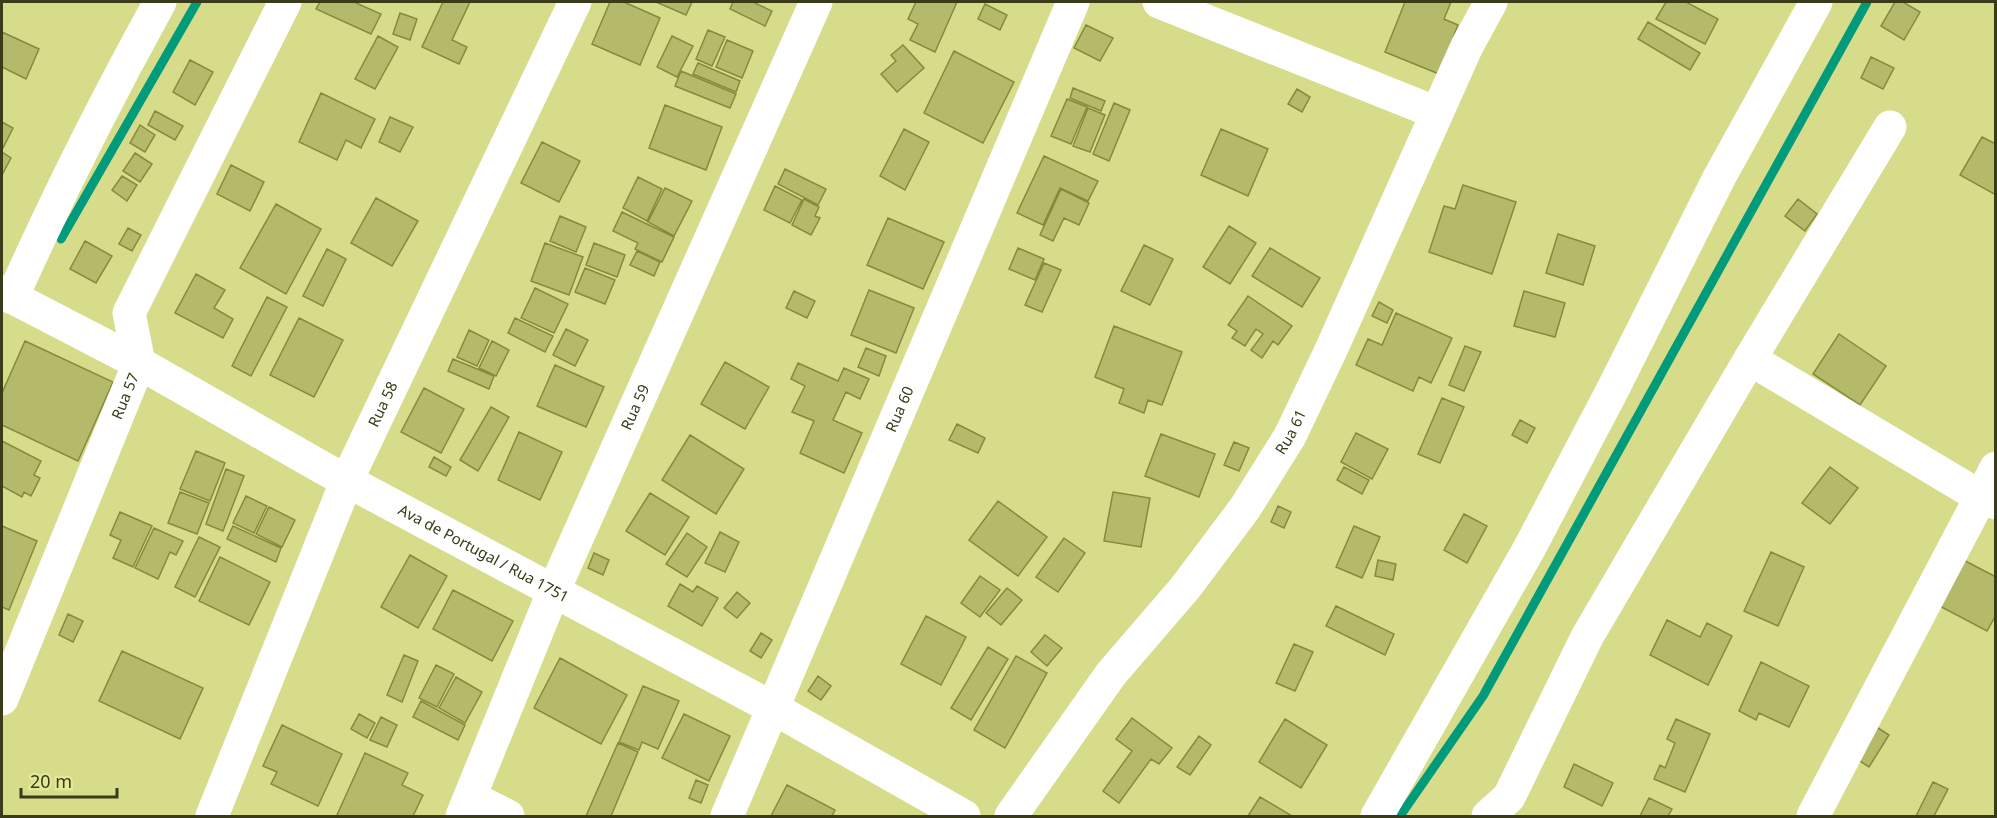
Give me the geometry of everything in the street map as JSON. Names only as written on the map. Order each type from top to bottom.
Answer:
[{"type":"street","points":[[7,295],[40,235],[119,75],[160,2]]},
{"type":"street","name":"Rua 57","points":[[2,699],[139,363],[129,313],[285,2]]},
{"type":"street","name":"Rua 58","points":[[212,816],[347,480],[575,2]]},
{"type":"street","name":"Rua 59","points":[[466,807],[554,590],[816,2]]},
{"type":"street","name":"Rua 60","points":[[727,816],[1073,2]]},
{"type":"street","points":[[1159,2],[1437,113]]},
{"type":"street","name":"Rua 61","points":[[1011,816],[1111,674],[1185,588],[1245,508],[1284,445],[1331,350],[1467,46],[1491,2]]},
{"type":"street","points":[[1377,816],[1529,549],[1613,389],[1719,178],[1816,2]]},
{"type":"street","points":[[1488,816],[1509,797],[1587,637],[1750,358],[1890,127]]},
{"type":"street","name":"Ava de Portugal / Rua 1751","points":[[7,295],[139,363],[347,480],[773,708],[964,816]]},
{"type":"street","points":[[1750,358],[1987,500]]},
{"type":"street","points":[[1814,816],[1987,500],[1995,468]]},
{"type":"street","points":[[466,807],[508,816]]},
{"type":"building","points":[[320,2],[354,2],[381,14],[371,34],[316,9]]},
{"type":"building","points":[[443,2],[470,2],[452,40],[467,47],[459,64],[422,47]]},
{"type":"building","points":[[610,2],[624,2],[660,18],[640,65],[592,44]]},
{"type":"building","points":[[656,2],[692,2],[686,15]]},
{"type":"building","points":[[733,2],[753,2],[772,11],[765,26],[730,9]]},
{"type":"building","points":[[916,2],[957,2],[935,52],[910,40],[918,24],[908,19]]},
{"type":"building","points":[[1405,2],[1451,2],[1444,19],[1458,25],[1439,74],[1385,52]]},
{"type":"building","points":[[1666,2],[1686,2],[1718,19],[1705,44],[1656,19]]},
{"type":"building","points":[[1895,2],[1903,2],[1920,12],[1904,40],[1881,26]]},
{"type":"building","points":[[985,4],[1007,15],[1000,30],[978,19]]},
{"type":"building","points":[[400,13],[417,19],[410,40],[393,34]]},
{"type":"building","points":[[1648,22],[1700,53],[1690,70],[1638,39]]},
{"type":"building","points":[[1086,25],[1113,38],[1100,61],[1074,48]]},
{"type":"building","points":[[708,30],[725,37],[712,66],[696,59]]},
{"type":"building","points":[[2,32],[39,49],[26,79],[2,67]]},
{"type":"building","points":[[378,36],[398,47],[375,89],[355,79]]},
{"type":"building","points":[[672,36],[693,46],[677,77],[657,67]]},
{"type":"building","points":[[727,40],[753,51],[742,78],[716,67]]},
{"type":"building","points":[[903,45],[924,68],[897,92],[881,74],[896,61],[891,55]]},
{"type":"building","points":[[954,51],[1014,82],[983,143],[924,113]]},
{"type":"building","points":[[1871,57],[1894,68],[1883,89],[1861,78]]},
{"type":"building","points":[[190,60],[213,72],[195,105],[173,92]]},
{"type":"building","points":[[698,63],[740,81],[736,92],[693,74]]},
{"type":"building","points":[[681,71],[736,94],[730,108],[675,86]]},
{"type":"building","points":[[1073,88],[1105,101],[1101,111],[1070,98]]},
{"type":"building","points":[[1297,89],[1310,97],[1302,112],[1288,104]]},
{"type":"building","points":[[321,93],[375,119],[361,148],[346,140],[337,160],[299,142]]},
{"type":"building","points":[[1067,99],[1087,107],[1071,144],[1051,136]]},
{"type":"building","points":[[1114,103],[1130,110],[1109,161],[1093,154]]},
{"type":"building","points":[[665,105],[722,127],[706,170],[649,148]]},
{"type":"building","points":[[1088,108],[1105,115],[1090,152],[1073,146]]},
{"type":"building","points":[[155,111],[183,126],[175,140],[148,125]]},
{"type":"building","points":[[390,117],[413,127],[400,152],[379,142]]},
{"type":"building","points":[[2,122],[13,128],[2,150]]},
{"type":"building","points":[[140,125],[155,135],[145,152],[130,143]]},
{"type":"building","points":[[904,129],[929,142],[905,190],[880,176]]},
{"type":"building","points":[[1221,129],[1268,149],[1248,196],[1201,175]]},
{"type":"building","points":[[1982,137],[1996,144],[1996,195],[1960,175]]},
{"type":"building","points":[[542,142],[580,161],[559,202],[521,183]]},
{"type":"building","points":[[2,152],[11,158],[2,175]]},
{"type":"building","points":[[135,153],[152,164],[140,182],[123,171]]},
{"type":"building","points":[[1044,156],[1098,181],[1088,201],[1060,188],[1043,225],[1017,213]]},
{"type":"building","points":[[231,165],[264,182],[250,211],[217,194]]},
{"type":"building","points":[[785,169],[826,189],[818,205],[778,184]]},
{"type":"building","points":[[122,176],[137,185],[127,201],[112,190]]},
{"type":"building","points":[[638,177],[662,189],[647,221],[623,208]]},
{"type":"building","points":[[1463,185],[1516,202],[1492,274],[1429,252],[1444,206],[1455,209]]},
{"type":"building","points":[[775,186],[802,200],[790,223],[764,210]]},
{"type":"building","points":[[665,188],[692,201],[674,236],[648,222]]},
{"type":"building","points":[[1061,189],[1089,203],[1079,225],[1064,218],[1053,241],[1040,235]]},
{"type":"building","points":[[376,198],[418,221],[392,266],[351,243]]},
{"type":"building","points":[[804,199],[819,207],[815,216],[820,218],[811,235],[792,225]]},
{"type":"building","points":[[1798,199],[1817,214],[1805,231],[1785,216]]},
{"type":"building","points":[[276,204],[321,229],[286,294],[240,268]]},
{"type":"building","points":[[622,212],[674,237],[662,262],[635,249],[638,243],[613,231]]},
{"type":"building","points":[[560,216],[586,227],[576,252],[550,241]]},
{"type":"building","points":[[888,218],[944,242],[923,289],[867,265]]},
{"type":"building","points":[[1229,226],[1256,243],[1230,284],[1203,267]]},
{"type":"building","points":[[128,228],[141,235],[132,251],[119,244]]},
{"type":"building","points":[[1558,234],[1595,246],[1583,285],[1546,273]]},
{"type":"building","points":[[85,241],[112,256],[96,283],[70,269]]},
{"type":"building","points":[[545,243],[583,257],[569,295],[531,281]]},
{"type":"building","points":[[594,243],[625,255],[617,277],[586,265]]},
{"type":"building","points":[[1144,245],[1173,259],[1150,305],[1121,291]]},
{"type":"building","points":[[1018,248],[1044,259],[1035,280],[1009,269]]},
{"type":"building","points":[[1270,248],[1320,278],[1302,307],[1252,276]]},
{"type":"building","points":[[327,249],[346,259],[323,306],[303,296]]},
{"type":"building","points":[[637,251],[660,262],[654,276],[630,265]]},
{"type":"building","points":[[1044,263],[1061,270],[1042,312],[1025,305]]},
{"type":"building","points":[[585,268],[615,280],[605,304],[575,292]]},
{"type":"building","points":[[196,274],[225,290],[214,308],[233,319],[223,338],[175,313]]},
{"type":"building","points":[[535,288],[568,304],[554,333],[521,318]]},
{"type":"building","points":[[869,290],[914,308],[896,353],[851,335]]},
{"type":"building","points":[[794,291],[815,301],[807,318],[786,308]]},
{"type":"building","points":[[1524,291],[1565,303],[1555,337],[1514,326]]},
{"type":"building","points":[[1248,296],[1292,326],[1278,345],[1273,341],[1262,358],[1251,350],[1263,334],[1256,329],[1245,346],[1232,338],[1237,331],[1228,325]]},
{"type":"building","points":[[267,297],[287,307],[251,376],[232,366]]},
{"type":"building","points":[[1379,302],[1393,310],[1387,323],[1372,316]]},
{"type":"building","points":[[1396,313],[1452,338],[1431,383],[1419,377],[1413,391],[1356,365],[1368,339],[1382,345]]},
{"type":"building","points":[[299,318],[343,340],[314,397],[270,375]]},
{"type":"building","points":[[515,318],[553,336],[545,352],[508,333]]},
{"type":"building","points":[[1114,326],[1182,352],[1162,405],[1148,400],[1144,413],[1119,403],[1124,389],[1095,377]]},
{"type":"building","points":[[566,329],[588,340],[575,366],[553,355]]},
{"type":"building","points":[[469,330],[489,340],[477,366],[457,357]]},
{"type":"building","points":[[1839,334],[1886,366],[1860,405],[1813,374]]},
{"type":"building","points":[[25,341],[113,382],[78,461],[2,425],[2,393]]},
{"type":"building","points":[[492,341],[509,350],[496,376],[479,368]]},
{"type":"building","points":[[1465,346],[1481,352],[1464,391],[1449,385]]},
{"type":"building","points":[[866,348],[886,356],[879,376],[858,367]]},
{"type":"building","points":[[453,359],[494,376],[489,389],[448,371]]},
{"type":"building","points":[[725,362],[769,387],[745,429],[701,404]]},
{"type":"building","points":[[798,363],[838,381],[844,368],[869,379],[860,399],[846,392],[833,420],[862,433],[844,473],[800,453],[814,421],[792,412],[805,386],[791,379]]},
{"type":"building","points":[[555,365],[604,387],[586,427],[537,406]]},
{"type":"building","points":[[424,388],[464,409],[441,453],[401,432]]},
{"type":"building","points":[[1442,398],[1464,407],[1440,463],[1418,454]]},
{"type":"building","points":[[491,407],[509,417],[478,471],[460,460]]},
{"type":"building","points":[[1520,420],[1535,428],[1527,443],[1512,435]]},
{"type":"building","points":[[957,424],[985,438],[978,453],[949,440]]},
{"type":"building","points":[[519,432],[562,452],[540,500],[498,480]]},
{"type":"building","points":[[1356,433],[1388,449],[1372,479],[1341,462]]},
{"type":"building","points":[[1161,434],[1215,454],[1199,497],[1145,476]]},
{"type":"building","points":[[690,435],[744,469],[716,514],[662,480]]},
{"type":"building","points":[[2,441],[41,461],[34,475],[40,478],[31,496],[24,492],[22,497],[2,486]]},
{"type":"building","points":[[1234,442],[1249,448],[1239,471],[1224,465]]},
{"type":"building","points":[[196,451],[225,463],[210,501],[180,489]]},
{"type":"building","points":[[434,457],[451,467],[446,476],[429,467]]},
{"type":"building","points":[[1344,467],[1369,480],[1362,494],[1337,480]]},
{"type":"building","points":[[1830,467],[1858,488],[1830,524],[1802,503]]},
{"type":"building","points":[[226,469],[244,476],[223,531],[206,524]]},
{"type":"building","points":[[180,492],[209,503],[197,534],[168,523]]},
{"type":"building","points":[[1113,492],[1150,498],[1141,547],[1104,541]]},
{"type":"building","points":[[650,493],[689,517],[665,555],[626,531]]},
{"type":"building","points":[[246,496],[267,506],[254,533],[233,523]]},
{"type":"building","points":[[998,501],[1047,537],[1018,576],[969,540]]},
{"type":"building","points":[[1278,506],[1291,512],[1284,528],[1271,522]]},
{"type":"building","points":[[269,507],[295,520],[282,547],[256,534]]},
{"type":"building","points":[[120,512],[152,526],[133,567],[113,558],[121,540],[110,535]]},
{"type":"building","points":[[1464,514],[1487,526],[1467,563],[1444,550]]},
{"type":"building","points":[[2,526],[37,541],[9,610],[2,607]]},
{"type":"building","points":[[233,526],[281,548],[276,562],[227,539]]},
{"type":"building","points":[[1354,526],[1380,537],[1362,578],[1336,567]]},
{"type":"building","points":[[154,528],[183,541],[176,555],[170,552],[158,579],[135,568]]},
{"type":"building","points":[[720,532],[739,542],[725,572],[705,563]]},
{"type":"building","points":[[687,533],[707,547],[687,577],[666,564]]},
{"type":"building","points":[[199,537],[220,547],[195,597],[175,587]]},
{"type":"building","points":[[1064,538],[1085,553],[1058,592],[1036,577]]},
{"type":"building","points":[[1771,552],[1804,567],[1778,626],[1744,611]]},
{"type":"building","points":[[594,553],[609,560],[603,575],[588,568]]},
{"type":"building","points":[[410,555],[447,576],[418,628],[381,607]]},
{"type":"building","points":[[1954,555],[1996,577],[1996,615],[1987,631],[1930,601]]},
{"type":"building","points":[[220,557],[270,582],[249,625],[199,601]]},
{"type":"building","points":[[1378,560],[1396,564],[1393,580],[1375,576]]},
{"type":"building","points":[[980,576],[1000,590],[980,617],[961,603]]},
{"type":"building","points":[[680,584],[693,592],[697,586],[718,598],[702,626],[668,606]]},
{"type":"building","points":[[1007,588],[1022,600],[1001,625],[986,613]]},
{"type":"building","points":[[453,590],[513,621],[492,661],[433,629]]},
{"type":"building","points":[[737,592],[750,603],[737,618],[724,608]]},
{"type":"building","points":[[1336,606],[1394,634],[1385,655],[1326,626]]},
{"type":"building","points":[[68,614],[83,621],[73,642],[59,635]]},
{"type":"building","points":[[926,616],[966,637],[941,685],[901,664]]},
{"type":"building","points":[[1667,620],[1700,637],[1707,623],[1732,636],[1708,685],[1650,655]]},
{"type":"building","points":[[761,633],[772,640],[761,658],[750,651]]},
{"type":"building","points":[[1045,635],[1062,648],[1047,666],[1031,652]]},
{"type":"building","points":[[1294,644],[1313,652],[1295,691],[1276,683]]},
{"type":"building","points":[[988,647],[1008,659],[971,720],[951,708]]},
{"type":"building","points":[[122,651],[203,688],[180,739],[99,701]]},
{"type":"building","points":[[404,655],[418,661],[402,702],[387,695]]},
{"type":"building","points":[[1016,656],[1047,673],[1005,748],[974,730]]},
{"type":"building","points":[[560,658],[627,695],[601,744],[534,708]]},
{"type":"building","points":[[1761,662],[1809,686],[1789,727],[1759,713],[1756,720],[1739,711]]},
{"type":"building","points":[[436,665],[454,674],[437,707],[419,698]]},
{"type":"building","points":[[818,676],[831,686],[821,700],[808,691]]},
{"type":"building","points":[[456,677],[482,692],[465,723],[439,708]]},
{"type":"building","points":[[643,686],[679,701],[658,749],[642,742],[639,750],[619,742]]},
{"type":"building","points":[[421,701],[465,725],[458,740],[413,717]]},
{"type":"building","points":[[359,714],[375,723],[367,738],[351,729]]},
{"type":"building","points":[[684,714],[730,736],[709,781],[662,758]]},
{"type":"building","points":[[381,717],[397,725],[387,747],[370,740]]},
{"type":"building","points":[[1132,718],[1172,748],[1159,764],[1151,759],[1119,803],[1103,791],[1132,751],[1116,739]]},
{"type":"building","points":[[1285,719],[1327,745],[1301,788],[1259,762]]},
{"type":"building","points":[[1676,719],[1710,734],[1685,792],[1654,779],[1660,765],[1665,768],[1675,743],[1667,739]]},
{"type":"building","points":[[1872,724],[1889,735],[1869,767],[1852,756]]},
{"type":"building","points":[[282,725],[342,754],[318,806],[271,784],[277,772],[263,766]]},
{"type":"building","points":[[1199,736],[1211,745],[1190,775],[1177,767]]},
{"type":"building","points":[[618,743],[638,752],[611,816],[586,816]]},
{"type":"building","points":[[365,753],[408,773],[402,785],[423,795],[413,816],[337,815]]},
{"type":"building","points":[[1574,764],[1613,783],[1602,806],[1564,787]]},
{"type":"building","points":[[696,780],[708,785],[701,803],[689,798]]},
{"type":"building","points":[[1933,782],[1948,789],[1934,816],[1916,816]]},
{"type":"building","points":[[787,785],[835,810],[832,816],[771,816]]},
{"type":"building","points":[[1260,797],[1292,816],[1248,816]]},
{"type":"building","points":[[1649,798],[1672,809],[1668,816],[1640,816]]},
{"type":"waterway","points":[[61,239],[197,2]]},
{"type":"waterway","points":[[1400,816],[1483,696],[1867,2]]}]
